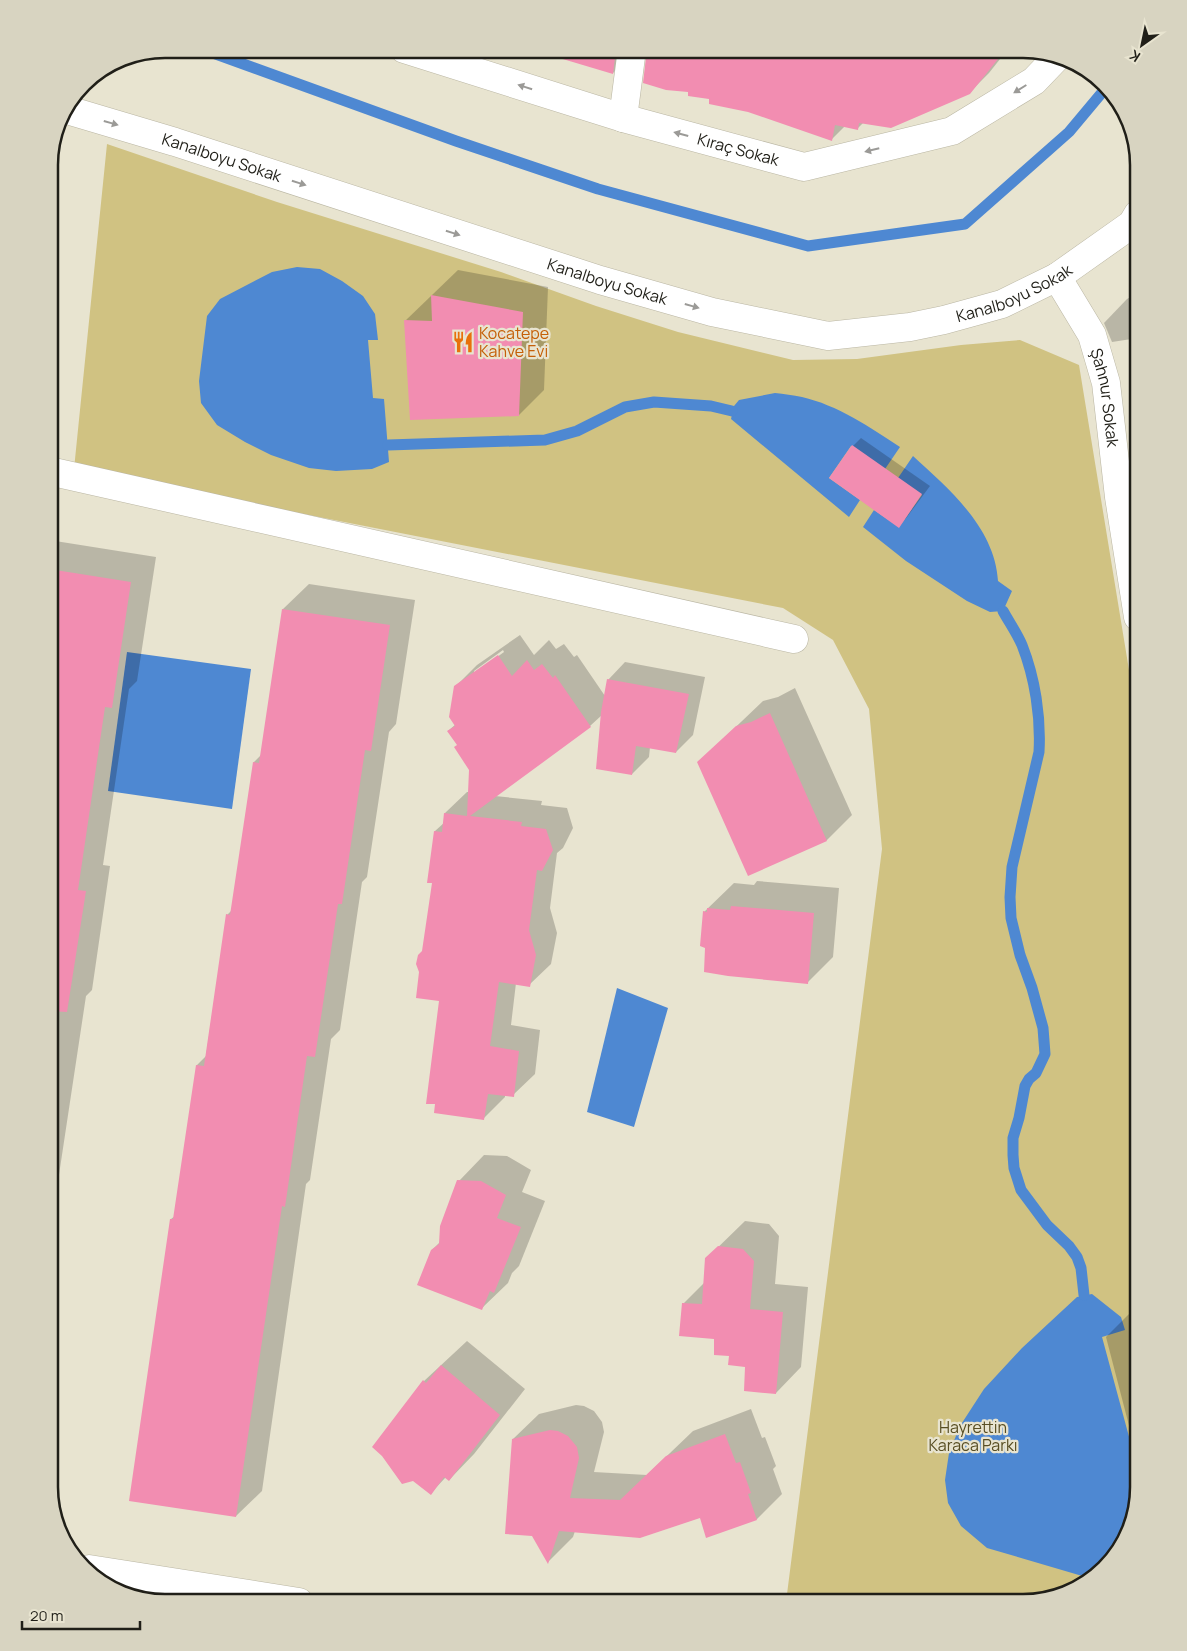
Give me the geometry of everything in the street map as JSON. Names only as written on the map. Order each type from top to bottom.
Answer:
[{"type":"street","name":"Kıraç Sokak","points":[[433,58],[623,118],[804,167],[952,131],[1034,81],[1052,62]]},
{"type":"street","points":[[623,118],[631,58]]},
{"type":"street","name":"Kanalboyu Sokak","points":[[71,112],[175,142],[600,280],[712,312],[828,336],[910,328],[1002,304],[1057,277],[1130,223]]},
{"type":"street","name":"Şahnur Sokak","points":[[1057,277],[1092,335],[1106,383],[1119,497],[1130,566]]},
{"type":"street","points":[[58,473],[794,639]]},
{"type":"street","points":[[100,1572],[241,1593]]},
{"type":"green space","name":"Hayrettin Karaca Parkı","points":[[107,144],[277,202],[501,272],[596,306],[678,332],[793,360],[857,359],[961,345],[1020,340],[1079,365],[1130,676],[1130,1486],[1126,1514],[1121,1527],[1115,1540],[1098,1562],[1076,1579],[1050,1590],[1036,1593],[787,1594],[882,849],[869,709],[833,640],[783,608],[74,469]]},
{"type":"water","points":[[297,267],[320,269],[342,281],[363,296],[375,314],[378,340],[368,340],[373,398],[384,399],[389,462],[372,469],[336,471],[309,468],[271,455],[245,442],[217,425],[201,403],[199,381],[207,316],[220,299],[272,272]]},
{"type":"water","points":[[775,393],[802,397],[828,405],[865,424],[900,447],[885,469],[851,446],[829,478],[860,500],[849,517],[731,419],[734,406],[739,400]]},
{"type":"water","points":[[913,456],[968,511],[989,544],[995,562],[998,581],[1012,591],[1003,611],[990,612],[967,601],[906,561],[863,527],[874,510],[899,527],[922,495],[898,478]]},
{"type":"water","points":[[127,652],[251,669],[232,809],[108,791]]},
{"type":"water","points":[[617,988],[668,1008],[634,1127],[587,1112]]},
{"type":"water","points":[[1092,1294],[1121,1317],[1125,1330],[1102,1337],[1130,1440],[1130,1486],[1126,1514],[1115,1540],[1107,1552],[1081,1576],[987,1548],[961,1526],[948,1503],[945,1480],[949,1453],[960,1426],[984,1389],[1022,1348],[1077,1297]]},
{"type":"building","points":[[559,58],[615,58],[613,74]]},
{"type":"building","points":[[646,58],[999,58],[970,94],[891,128],[859,123],[858,130],[835,125],[832,141],[748,112],[709,104],[709,99],[688,96],[688,92],[666,90],[643,83]]},
{"type":"building","name":"Kocatepe Kahve Evi","points":[[431,295],[523,312],[519,416],[410,420],[404,320],[432,321]]},
{"type":"building","points":[[852,445],[922,494],[899,528],[829,478]]},
{"type":"building","points":[[58,570],[131,582],[112,708],[105,707],[78,890],[86,891],[67,1012],[57,1011]]},
{"type":"building","points":[[282,609],[390,625],[371,751],[365,750],[342,904],[338,904],[315,1057],[307,1056],[285,1207],[282,1206],[236,1517],[129,1501],[170,1219],[173,1219],[196,1065],[204,1066],[226,914],[230,915],[253,762],[259,763]]},
{"type":"building","points":[[498,655],[512,676],[527,660],[534,670],[542,664],[553,678],[555,675],[591,727],[470,816],[522,822],[521,826],[546,829],[553,850],[542,871],[537,870],[529,930],[536,955],[530,987],[499,982],[490,1046],[519,1051],[514,1097],[488,1094],[484,1120],[434,1113],[435,1104],[426,1104],[439,1001],[416,998],[419,972],[416,964],[418,955],[422,951],[432,883],[427,883],[434,831],[442,832],[444,813],[467,816],[469,770],[454,747],[457,745],[447,731],[455,726],[449,717],[454,686]]},
{"type":"building","points":[[607,679],[689,694],[676,753],[636,746],[632,775],[596,769],[601,712]]},
{"type":"building","points":[[770,713],[827,841],[748,876],[697,762],[736,726],[751,722]]},
{"type":"building","points":[[731,906],[814,913],[808,984],[704,972],[705,948],[700,946],[703,911],[707,912],[707,908],[730,910]]},
{"type":"building","points":[[457,1180],[481,1181],[506,1195],[497,1218],[521,1227],[494,1293],[490,1291],[482,1310],[417,1285],[431,1250],[439,1244],[440,1226]]},
{"type":"building","points":[[718,1246],[743,1249],[754,1261],[750,1309],[783,1312],[776,1394],[744,1391],[745,1367],[728,1365],[729,1356],[714,1355],[714,1339],[679,1336],[682,1303],[702,1304],[705,1258]]},
{"type":"building","points":[[441,1365],[500,1415],[449,1481],[444,1477],[431,1495],[413,1481],[402,1484],[382,1456],[372,1447],[423,1380],[426,1383]]},
{"type":"building","points":[[550,1430],[558,1431],[568,1436],[577,1447],[579,1458],[570,1498],[620,1500],[666,1456],[725,1434],[736,1463],[740,1462],[751,1493],[748,1494],[757,1520],[706,1538],[700,1518],[640,1538],[559,1531],[548,1564],[532,1536],[505,1534],[512,1439]]},
{"type":"waterway","points":[[227,58],[456,141],[598,189],[808,246],[965,224],[1069,132],[1102,93]]},
{"type":"waterway","points":[[388,445],[545,440],[577,431],[625,407],[654,402],[711,406],[732,411]]},
{"type":"waterway","points":[[1003,611],[1027,658],[1036,698],[1039,725],[1039,752],[1012,867],[1010,897],[1011,918],[1020,955],[1032,988],[1043,1028],[1045,1054],[1036,1073],[1025,1086],[1013,1138],[1014,1168],[1021,1190],[1047,1225],[1069,1246],[1077,1257],[1081,1268],[1084,1295]]},
{"type":"place","name":"Kocatepe Kahve Evi","points":[[463,342]]}]
